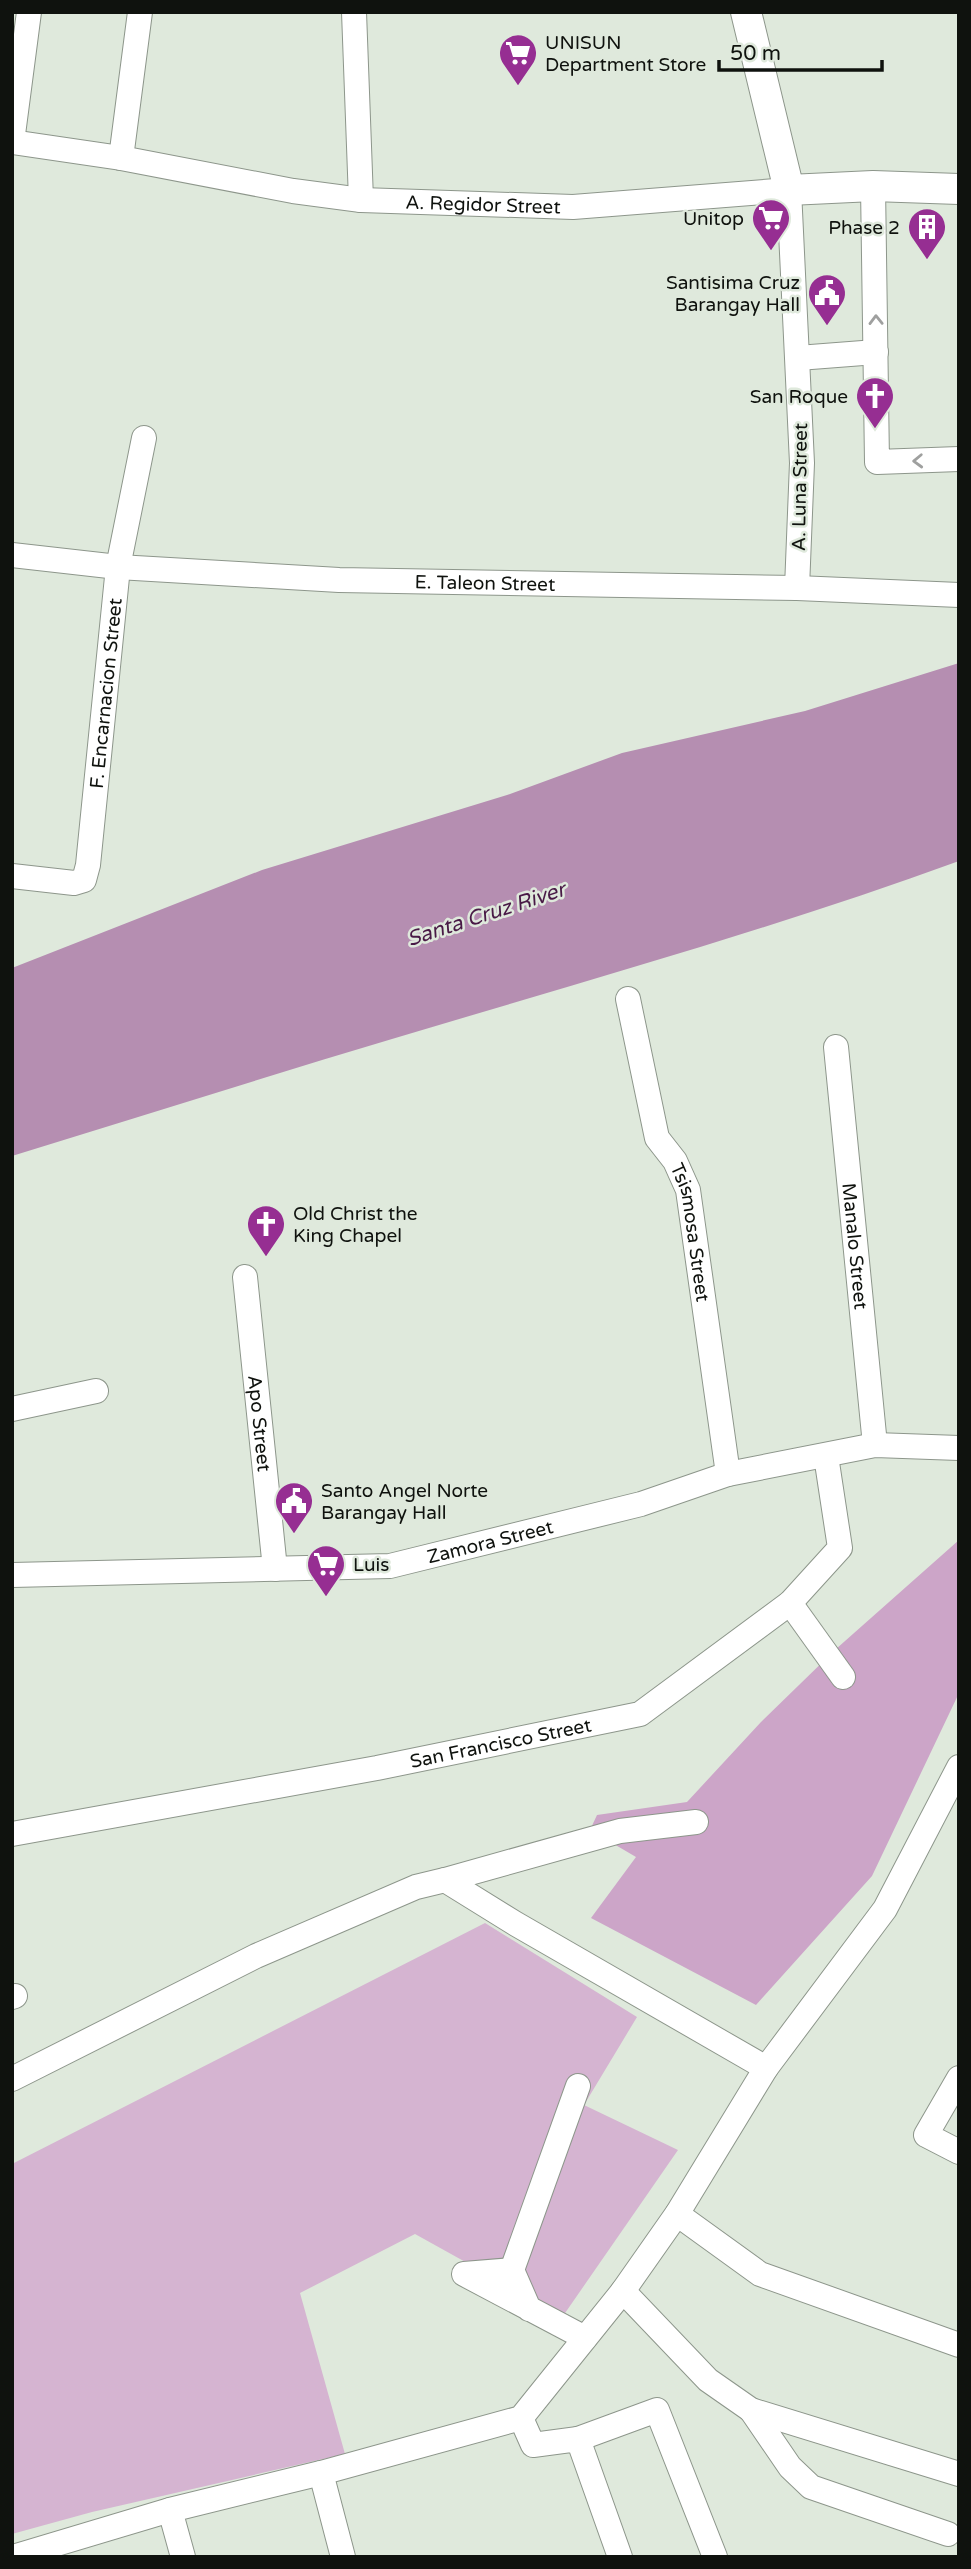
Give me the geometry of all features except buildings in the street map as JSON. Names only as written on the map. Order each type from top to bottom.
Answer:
[{"type":"street","points":[[12,142],[29,12]]},
{"type":"street","points":[[121,158],[140,12]]},
{"type":"street","points":[[354,12],[361,200]]},
{"type":"street","name":"A. Luna Street","points":[[746,12],[789,190],[802,463],[797,588]]},
{"type":"street","name":"A. Regidor Street","points":[[12,142],[121,158],[293,191],[361,200],[573,207],[873,186],[959,189]]},
{"type":"street","points":[[873,186],[877,462],[959,459]]},
{"type":"street","points":[[798,359],[876,352]]},
{"type":"street","name":"F. Encarnacion Street","points":[[12,876],[74,883],[84,880],[88,865],[118,567],[145,438]]},
{"type":"street","name":"E. Taleon Street","points":[[12,555],[118,567],[339,580],[797,588],[959,595]]},
{"type":"street","name":"Tsismosa Street","points":[[628,999],[657,1138],[675,1161],[688,1190],[728,1474]]},
{"type":"street","name":"Manalo Street","points":[[836,1047],[875,1445]]},
{"type":"street","name":"Apo Street","points":[[245,1277],[275,1569]]},
{"type":"street","points":[[12,1409],[96,1391]]},
{"type":"street","name":"Zamora Street","points":[[12,1575],[390,1566],[641,1504],[728,1474],[875,1445],[959,1448]]},
{"type":"street","name":"San Francisco Street","points":[[12,1835],[377,1768],[640,1714],[789,1603],[840,1548],[826,1456]]},
{"type":"street","points":[[789,1603],[843,1677]]},
{"type":"street","points":[[13,2557],[170,2510],[321,2473],[521,2418],[624,2291],[677,2214],[766,2068],[885,1909],[959,1767]]},
{"type":"street","points":[[12,2079],[256,1956],[416,1887],[620,1831],[696,1822]]},
{"type":"street","points":[[445,1880],[766,2068]]},
{"type":"street","points":[[959,2078],[926,2135],[959,2152]]},
{"type":"street","points":[[529,2309],[512,2270],[578,2086]]},
{"type":"street","points":[[677,2214],[760,2274],[959,2345]]},
{"type":"street","points":[[512,2270],[464,2274],[585,2339]]},
{"type":"street","points":[[624,2291],[708,2380],[751,2410],[959,2474]]},
{"type":"street","points":[[521,2418],[533,2445],[578,2439],[657,2410],[715,2557]]},
{"type":"street","points":[[751,2410],[790,2468],[811,2487],[948,2534]]},
{"type":"street","points":[[578,2439],[620,2557]]},
{"type":"street","points":[[321,2473],[343,2557]]},
{"type":"street","points":[[170,2510],[183,2557]]},
{"type":"shaded area","points":[[959,1540],[959,1693],[872,1876],[756,2005],[591,1918],[636,1857],[590,1830],[597,1815],[687,1802],[761,1722],[836,1649]]},
{"type":"shaded area","points":[[485,1923],[637,2017],[584,2105],[678,2150],[563,2316],[415,2234],[300,2293],[345,2454],[92,2512],[12,2534],[12,2164]]},
{"type":"water","name":"Santa Cruz River","points":[[959,663],[959,861],[748,932],[12,1156],[12,968],[262,870],[507,795],[622,753],[805,711]]},
{"type":"place","name":"UNISUN Department Store","points":[[518,87]]},
{"type":"place","name":"Unitop","points":[[771,252]]},
{"type":"place","name":"Phase 2","points":[[927,261]]},
{"type":"place","name":"Santisima Cruz Barangay Hall","points":[[827,327]]},
{"type":"place","name":"San Roque","points":[[875,430]]},
{"type":"place","name":"Old Christ the King Chapel","points":[[266,1258]]},
{"type":"place","name":"Santo Angel Norte Barangay Hall","points":[[294,1535]]},
{"type":"place","name":"Luis","points":[[326,1598]]}]
